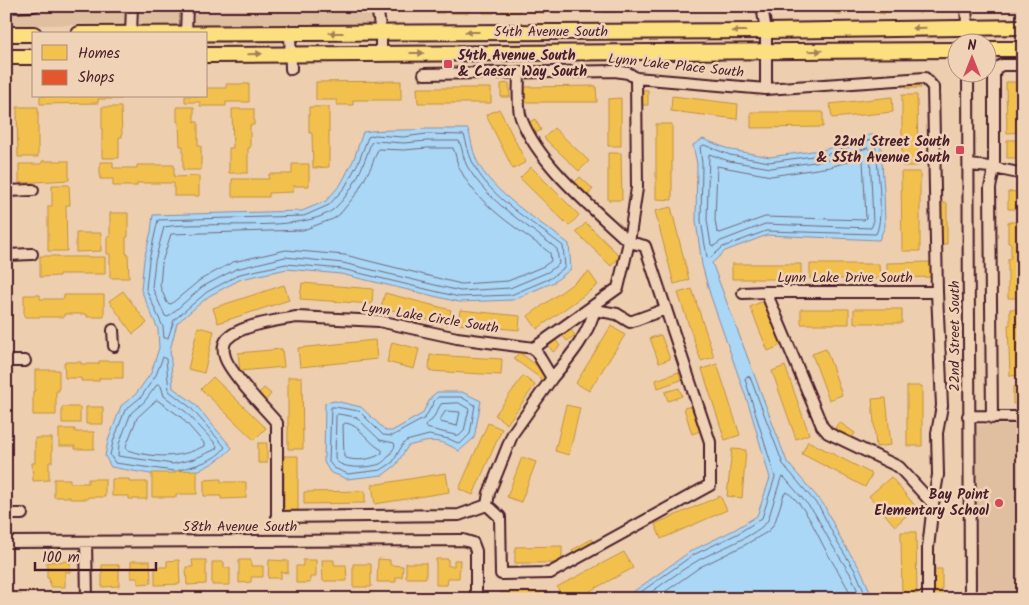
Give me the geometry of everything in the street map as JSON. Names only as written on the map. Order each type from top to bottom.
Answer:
[{"type":"main road","name":"54th Avenue South","points":[[208,33],[766,31],[1023,27]]},
{"type":"main road","points":[[6,34],[32,34]]},
{"type":"main road","name":"54th Avenue South","points":[[208,55],[946,50]]},
{"type":"main road","points":[[996,50],[1023,50]]},
{"type":"main road","points":[[6,57],[32,57]]},
{"type":"street","points":[[6,7],[34,6]]},
{"type":"street","points":[[131,32],[132,6]]},
{"type":"street","points":[[186,32],[187,6]]},
{"type":"street","points":[[377,6],[381,33],[381,54]]},
{"type":"street","points":[[762,6],[766,31],[766,89]]},
{"type":"street","points":[[966,6],[968,32]]},
{"type":"street","points":[[290,33],[291,69]]},
{"type":"street","points":[[992,418],[990,188],[994,168],[994,74],[996,68],[1002,65],[1023,65]]},
{"type":"street","name":"Lynn Lake Place South","points":[[424,74],[614,71],[628,73],[636,78],[766,89],[925,78],[933,87],[937,292]]},
{"type":"street","points":[[519,72],[520,116],[537,150],[629,242],[644,246],[710,442],[710,485],[550,573],[501,574],[500,517],[487,505],[489,493],[513,433],[552,378],[572,355],[594,317],[596,307]]},
{"type":"street","points":[[552,378],[534,348],[596,307],[618,288],[629,242],[637,188],[636,78]]},
{"type":"street","name":"22nd Street South","points":[[968,82],[970,599]]},
{"type":"street","points":[[969,165],[1023,174]]},
{"type":"street","points":[[6,191],[33,190]]},
{"type":"street","points":[[7,255],[32,254]]},
{"type":"street","points":[[743,293],[766,292]]},
{"type":"street","name":"Lynn Lake Drive South","points":[[933,504],[899,466],[828,434],[822,426],[766,292],[937,292]]},
{"type":"street","points":[[928,599],[928,548],[938,475],[937,432],[942,406],[937,292]]},
{"type":"street","points":[[596,307],[617,314],[630,322],[666,309]]},
{"type":"street","name":"Lynn Lake Circle South","points":[[487,505],[460,515],[277,517],[277,423],[225,358],[223,346],[227,339],[259,324],[297,317],[316,317],[379,321],[456,338],[534,348]]},
{"type":"street","points":[[113,330],[114,346]]},
{"type":"street","points":[[6,361],[25,361]]},
{"type":"street","points":[[968,416],[992,418],[1023,417]]},
{"type":"street","points":[[6,514],[22,514]]},
{"type":"street","name":"58th Avenue South","points":[[6,542],[463,540],[473,543],[476,552],[476,599]]},
{"type":"street","points":[[86,542],[87,599]]},
{"type":"shaded area","points":[[6,6],[373,6],[376,24],[6,25]]},
{"type":"shaded area","name":"Bay Point Elementary School","points":[[976,425],[1023,425],[1023,594],[986,594],[978,588],[976,582]]},
{"type":"water","points":[[468,129],[476,159],[493,183],[517,206],[569,244],[571,269],[554,282],[512,300],[459,302],[341,274],[287,269],[241,279],[209,296],[177,323],[170,350],[173,388],[194,403],[232,448],[220,458],[189,474],[159,475],[111,467],[105,456],[108,441],[121,406],[136,394],[151,373],[159,348],[158,329],[141,290],[144,259],[153,215],[302,211],[326,201],[341,184],[354,159],[363,132]]},
{"type":"water","points":[[870,135],[880,135],[885,226],[879,240],[767,235],[725,251],[712,263],[787,462],[824,505],[841,540],[861,570],[873,599],[623,599],[691,551],[734,530],[757,516],[770,478],[750,409],[710,294],[702,265],[696,221],[697,164],[693,145],[703,139],[731,150],[770,157],[827,149]]},
{"type":"water","points":[[437,392],[462,392],[481,401],[474,438],[459,451],[440,442],[422,442],[408,446],[396,465],[383,475],[347,479],[330,472],[324,462],[325,403],[335,401],[361,407],[386,431],[392,431],[422,414],[432,396]]},
{"type":"building: Homes","points":[[424,6],[444,6],[444,13],[435,13],[435,10],[424,10]]},
{"type":"building: Homes","points":[[449,6],[469,6],[468,13],[449,13]]},
{"type":"building: Homes","points":[[482,6],[495,6],[494,13],[483,13]]},
{"type":"building: Homes","points":[[502,6],[520,6],[520,12],[502,12]]},
{"type":"building: Homes","points":[[527,6],[546,6],[546,13],[527,12]]},
{"type":"building: Homes","points":[[553,6],[572,6],[572,12],[553,12]]},
{"type":"building: Homes","points":[[580,6],[598,7],[592,7],[592,12],[580,12]]},
{"type":"building: Homes","points":[[604,6],[616,6],[615,12],[603,12]]},
{"type":"building: Homes","points":[[822,6],[844,6],[841,15],[821,8]]},
{"type":"building: Homes","points":[[865,6],[886,6],[884,14],[865,10]]},
{"type":"building: Homes","points":[[913,6],[930,6],[919,14]]},
{"type":"building: Homes","points":[[990,6],[1023,6],[1023,9],[990,9]]},
{"type":"building: Homes","points":[[921,79],[921,88],[907,88],[906,80]]},
{"type":"building: Homes","points":[[401,81],[401,100],[353,100],[353,105],[337,105],[337,100],[316,100],[316,82]]},
{"type":"building: Homes","points":[[1006,82],[1023,82],[1023,132],[1007,133]]},
{"type":"building: Homes","points":[[509,83],[510,97],[501,97],[501,84]]},
{"type":"building: Homes","points":[[226,84],[249,84],[249,102],[226,102],[226,106],[200,106],[200,102],[185,102],[185,98],[208,98],[208,88],[226,88]]},
{"type":"building: Homes","points":[[596,86],[597,102],[525,102],[525,87]]},
{"type":"building: Homes","points":[[417,88],[491,88],[491,103],[418,103]]},
{"type":"building: Homes","points":[[639,90],[648,90],[648,105],[640,105]]},
{"type":"building: Homes","points":[[902,95],[917,95],[918,166],[902,166]]},
{"type":"building: Homes","points":[[672,96],[738,104],[737,119],[671,111]]},
{"type":"building: Homes","points":[[892,97],[893,112],[832,118],[830,104]]},
{"type":"building: Homes","points":[[40,98],[121,98],[98,99],[98,103],[40,104]]},
{"type":"building: Homes","points":[[621,98],[621,146],[608,146],[608,99]]},
{"type":"building: Homes","points":[[17,107],[38,107],[38,157],[18,157]]},
{"type":"building: Homes","points":[[102,107],[121,107],[122,137],[119,137],[119,158],[102,158]]},
{"type":"building: Homes","points":[[177,107],[194,107],[194,122],[198,122],[198,146],[201,146],[201,170],[183,170],[183,146],[180,146]]},
{"type":"building: Homes","points":[[309,107],[329,107],[329,167],[313,168],[312,133],[309,133]]},
{"type":"building: Homes","points":[[232,109],[254,109],[254,125],[250,125],[248,173],[229,173],[229,148],[233,148]]},
{"type":"building: Homes","points":[[499,109],[526,162],[513,169],[486,115]]},
{"type":"building: Homes","points":[[751,112],[823,112],[823,127],[751,128]]},
{"type":"building: Homes","points":[[535,119],[541,130],[533,134],[528,123]]},
{"type":"building: Homes","points":[[656,124],[672,124],[672,200],[656,199]]},
{"type":"building: Homes","points":[[554,128],[589,161],[579,171],[544,138]]},
{"type":"building: Homes","points":[[1007,140],[1023,140],[1023,158],[1007,158]]},
{"type":"building: Homes","points":[[608,153],[621,153],[622,200],[608,200]]},
{"type":"building: Homes","points":[[42,161],[69,161],[69,180],[19,183],[19,164],[42,164]]},
{"type":"building: Homes","points":[[100,162],[113,162],[113,168],[137,168],[137,165],[174,165],[174,177],[199,176],[199,196],[174,196],[174,183],[137,183],[137,186],[113,186],[113,179],[100,179]]},
{"type":"building: Homes","points":[[292,164],[309,164],[309,186],[293,186],[293,192],[269,193],[269,197],[232,197],[232,179],[269,179],[269,174],[292,174]]},
{"type":"building: Homes","points":[[531,167],[579,215],[569,226],[520,178]]},
{"type":"building: Homes","points":[[901,172],[920,172],[920,251],[902,251]]},
{"type":"building: Homes","points":[[580,177],[593,189],[588,195],[575,182]]},
{"type":"building: Homes","points":[[52,185],[69,185],[70,205],[66,205],[67,251],[48,251],[48,206],[52,206]]},
{"type":"building: Homes","points":[[1023,191],[1023,209],[1008,209],[1008,192]]},
{"type":"building: Homes","points":[[939,203],[947,203],[947,244],[939,244]]},
{"type":"building: Homes","points":[[671,207],[689,280],[674,284],[655,211]]},
{"type":"building: Homes","points":[[110,213],[128,213],[126,254],[128,254],[129,278],[110,278],[110,254],[107,254],[107,237],[110,237]]},
{"type":"building: Homes","points":[[1008,222],[1023,222],[1023,298],[1008,298],[1008,259],[1011,258],[1011,243],[1008,243]]},
{"type":"building: Homes","points":[[586,223],[620,256],[611,266],[576,232]]},
{"type":"building: Homes","points":[[76,233],[101,233],[101,251],[76,252]]},
{"type":"building: Homes","points":[[40,256],[105,257],[105,274],[59,274],[59,276],[40,277]]},
{"type":"building: Homes","points":[[933,262],[933,277],[887,278],[887,263]]},
{"type":"building: Homes","points":[[732,264],[801,264],[801,279],[732,279]]},
{"type":"building: Homes","points":[[810,264],[879,264],[880,279],[810,279]]},
{"type":"building: Homes","points":[[589,272],[598,285],[537,329],[528,316]]},
{"type":"building: Homes","points":[[302,283],[373,289],[372,304],[300,299]]},
{"type":"building: Homes","points":[[284,285],[289,300],[218,323],[213,308]]},
{"type":"building: Homes","points":[[692,289],[714,357],[701,361],[678,293]]},
{"type":"building: Homes","points":[[123,291],[147,323],[133,334],[109,301]]},
{"type":"building: Homes","points":[[385,293],[451,310],[447,325],[381,307]]},
{"type":"building: Homes","points":[[24,295],[40,295],[40,299],[64,299],[64,295],[104,295],[104,317],[87,317],[87,314],[64,314],[64,317],[24,317]]},
{"type":"building: Homes","points":[[763,301],[782,345],[768,351],[750,307]]},
{"type":"building: Homes","points":[[801,309],[849,309],[849,324],[801,324]]},
{"type":"building: Homes","points":[[854,309],[902,309],[902,323],[854,323]]},
{"type":"building: Homes","points":[[1010,309],[1023,309],[1023,375],[1010,376],[1008,325],[1010,325]]},
{"type":"building: Homes","points":[[460,310],[520,316],[519,330],[458,324]]},
{"type":"building: Homes","points":[[611,326],[625,335],[589,391],[576,383]]},
{"type":"building: Homes","points":[[198,327],[214,331],[204,373],[188,369]]},
{"type":"building: Homes","points":[[570,329],[575,335],[567,341],[562,335]]},
{"type":"building: Homes","points":[[661,335],[670,359],[659,363],[650,338]]},
{"type":"building: Homes","points":[[555,339],[560,346],[553,352],[548,345]]},
{"type":"building: Homes","points":[[375,340],[377,359],[300,367],[298,348]]},
{"type":"building: Homes","points":[[392,342],[419,349],[414,369],[387,362]]},
{"type":"building: Homes","points":[[282,349],[284,367],[240,371],[238,353]]},
{"type":"building: Homes","points":[[826,349],[842,395],[829,400],[812,354]]},
{"type":"building: Homes","points":[[519,352],[548,374],[543,380],[514,359]]},
{"type":"building: Homes","points":[[430,355],[502,359],[501,375],[429,371]]},
{"type":"building: Homes","points":[[99,361],[123,361],[123,378],[99,378],[99,381],[81,381],[81,378],[65,378],[64,362],[99,364]]},
{"type":"building: Homes","points":[[717,364],[740,435],[725,440],[702,369]]},
{"type":"building: Homes","points":[[785,366],[809,434],[796,439],[772,371]]},
{"type":"building: Homes","points":[[35,370],[59,370],[59,391],[56,391],[56,415],[33,415]]},
{"type":"building: Homes","points":[[679,372],[681,380],[658,388],[656,380]]},
{"type":"building: Homes","points":[[523,376],[535,385],[507,424],[495,415]]},
{"type":"building: Homes","points":[[213,377],[266,428],[254,440],[201,389]]},
{"type":"building: Homes","points":[[288,377],[302,377],[303,449],[288,449]]},
{"type":"building: Homes","points":[[907,386],[922,386],[922,446],[907,446]]},
{"type":"building: Homes","points":[[1013,387],[1023,387],[1023,404],[1013,404]]},
{"type":"building: Homes","points":[[264,388],[271,394],[265,401],[258,394]]},
{"type":"building: Homes","points":[[679,388],[682,396],[668,401],[665,392]]},
{"type":"building: Homes","points":[[886,398],[891,445],[876,447],[872,399]]},
{"type":"building: Homes","points":[[566,405],[580,408],[569,455],[555,451]]},
{"type":"building: Homes","points":[[692,406],[700,431],[692,434],[684,408]]},
{"type":"building: Homes","points":[[62,407],[80,407],[80,423],[62,423]]},
{"type":"building: Homes","points":[[86,407],[103,407],[103,424],[86,424]]},
{"type":"building: Homes","points":[[839,422],[855,433],[851,439],[835,428]]},
{"type":"building: Homes","points":[[488,423],[502,429],[473,495],[459,489]]},
{"type":"building: Homes","points":[[59,429],[75,429],[75,432],[94,432],[94,449],[75,449],[75,446],[59,446]]},
{"type":"building: Homes","points":[[35,438],[52,438],[52,462],[49,462],[49,480],[33,481],[32,463],[35,463]]},
{"type":"building: Homes","points":[[808,441],[872,474],[865,487],[802,454]]},
{"type":"building: Homes","points":[[258,443],[267,443],[267,463],[258,463]]},
{"type":"building: Homes","points":[[732,449],[746,450],[742,498],[727,496]]},
{"type":"building: Homes","points":[[284,456],[298,456],[298,511],[284,511]]},
{"type":"building: Homes","points":[[522,457],[536,462],[521,502],[507,497]]},
{"type":"building: Homes","points":[[197,470],[197,494],[176,494],[176,497],[152,497],[152,473],[175,473],[175,471]]},
{"type":"building: Homes","points":[[446,473],[449,492],[375,504],[372,485]]},
{"type":"building: Homes","points":[[891,477],[916,507],[895,526],[869,496]]},
{"type":"building: Homes","points":[[54,479],[70,479],[70,483],[88,483],[88,479],[105,479],[105,497],[70,499],[70,497],[54,497]]},
{"type":"building: Homes","points":[[112,479],[129,479],[129,482],[147,482],[147,499],[129,499],[129,496],[112,496]]},
{"type":"building: Homes","points":[[221,479],[221,482],[246,482],[246,498],[221,499],[221,496],[204,496],[204,480]]},
{"type":"building: Homes","points":[[365,491],[365,503],[304,504],[304,492]]},
{"type":"building: Homes","points":[[720,496],[727,510],[661,539],[655,524]]},
{"type":"building: Homes","points":[[901,532],[916,532],[917,599],[902,599]]},
{"type":"building: Homes","points":[[592,539],[596,545],[575,557],[572,550]]},
{"type":"building: Homes","points":[[562,546],[562,563],[515,563],[515,547]]},
{"type":"building: Homes","points":[[624,552],[633,568],[575,599],[563,599],[557,587]]},
{"type":"building: Homes","points":[[378,559],[390,560],[390,565],[403,566],[402,577],[396,577],[396,582],[377,582]]},
{"type":"building: Homes","points":[[436,559],[448,559],[448,566],[454,566],[454,560],[460,560],[459,578],[448,578],[447,585],[436,585]]},
{"type":"building: Homes","points":[[179,560],[180,584],[155,585],[155,567],[167,567],[167,561]]},
{"type":"building: Homes","points":[[192,560],[206,560],[206,584],[187,585],[186,567],[193,567]]},
{"type":"building: Homes","points":[[239,560],[251,560],[251,566],[263,566],[263,577],[251,577],[251,582],[239,583]]},
{"type":"building: Homes","points":[[269,560],[288,561],[288,573],[281,572],[281,578],[268,578]]},
{"type":"building: Homes","points":[[303,560],[316,560],[316,577],[310,577],[310,583],[296,583],[296,566],[303,566]]},
{"type":"building: Homes","points":[[322,560],[334,560],[334,565],[346,565],[347,581],[323,581]]},
{"type":"building: Homes","points":[[70,561],[70,572],[65,572],[65,587],[50,587],[49,578],[47,578],[47,562]]},
{"type":"building: Homes","points":[[131,561],[150,561],[151,583],[138,584],[138,578],[131,578]]},
{"type":"building: Homes","points":[[212,562],[224,562],[224,568],[230,568],[230,585],[212,585]]},
{"type":"building: Homes","points":[[406,563],[426,563],[426,578],[406,578]]},
{"type":"building: Homes","points":[[353,564],[371,564],[371,587],[353,587]]},
{"type":"building: Homes","points":[[102,565],[119,565],[119,586],[102,587]]},
{"type":"building: Homes","points":[[935,569],[942,569],[942,599],[934,599]]},
{"type":"building: Homes","points":[[501,592],[550,592],[550,599],[501,599]]},
{"type":"building: Homes","points":[[49,593],[69,593],[69,599],[44,599],[44,595],[49,595]]},
{"type":"building: Homes","points":[[372,593],[373,599],[350,599],[350,594]]},
{"type":"building: Homes","points":[[7,594],[21,594],[21,599],[7,599]]},
{"type":"building: Shops","points":[[63,6],[110,6],[110,12],[63,11]]},
{"type":"place","name":"54th Avenue South & Caesar Way South","points":[[448,64]]},
{"type":"place","name":"22nd Street South & 55th Avenue South","points":[[960,150]]},
{"type":"place","name":"Bay Point Elementary School","points":[[999,503]]}]
